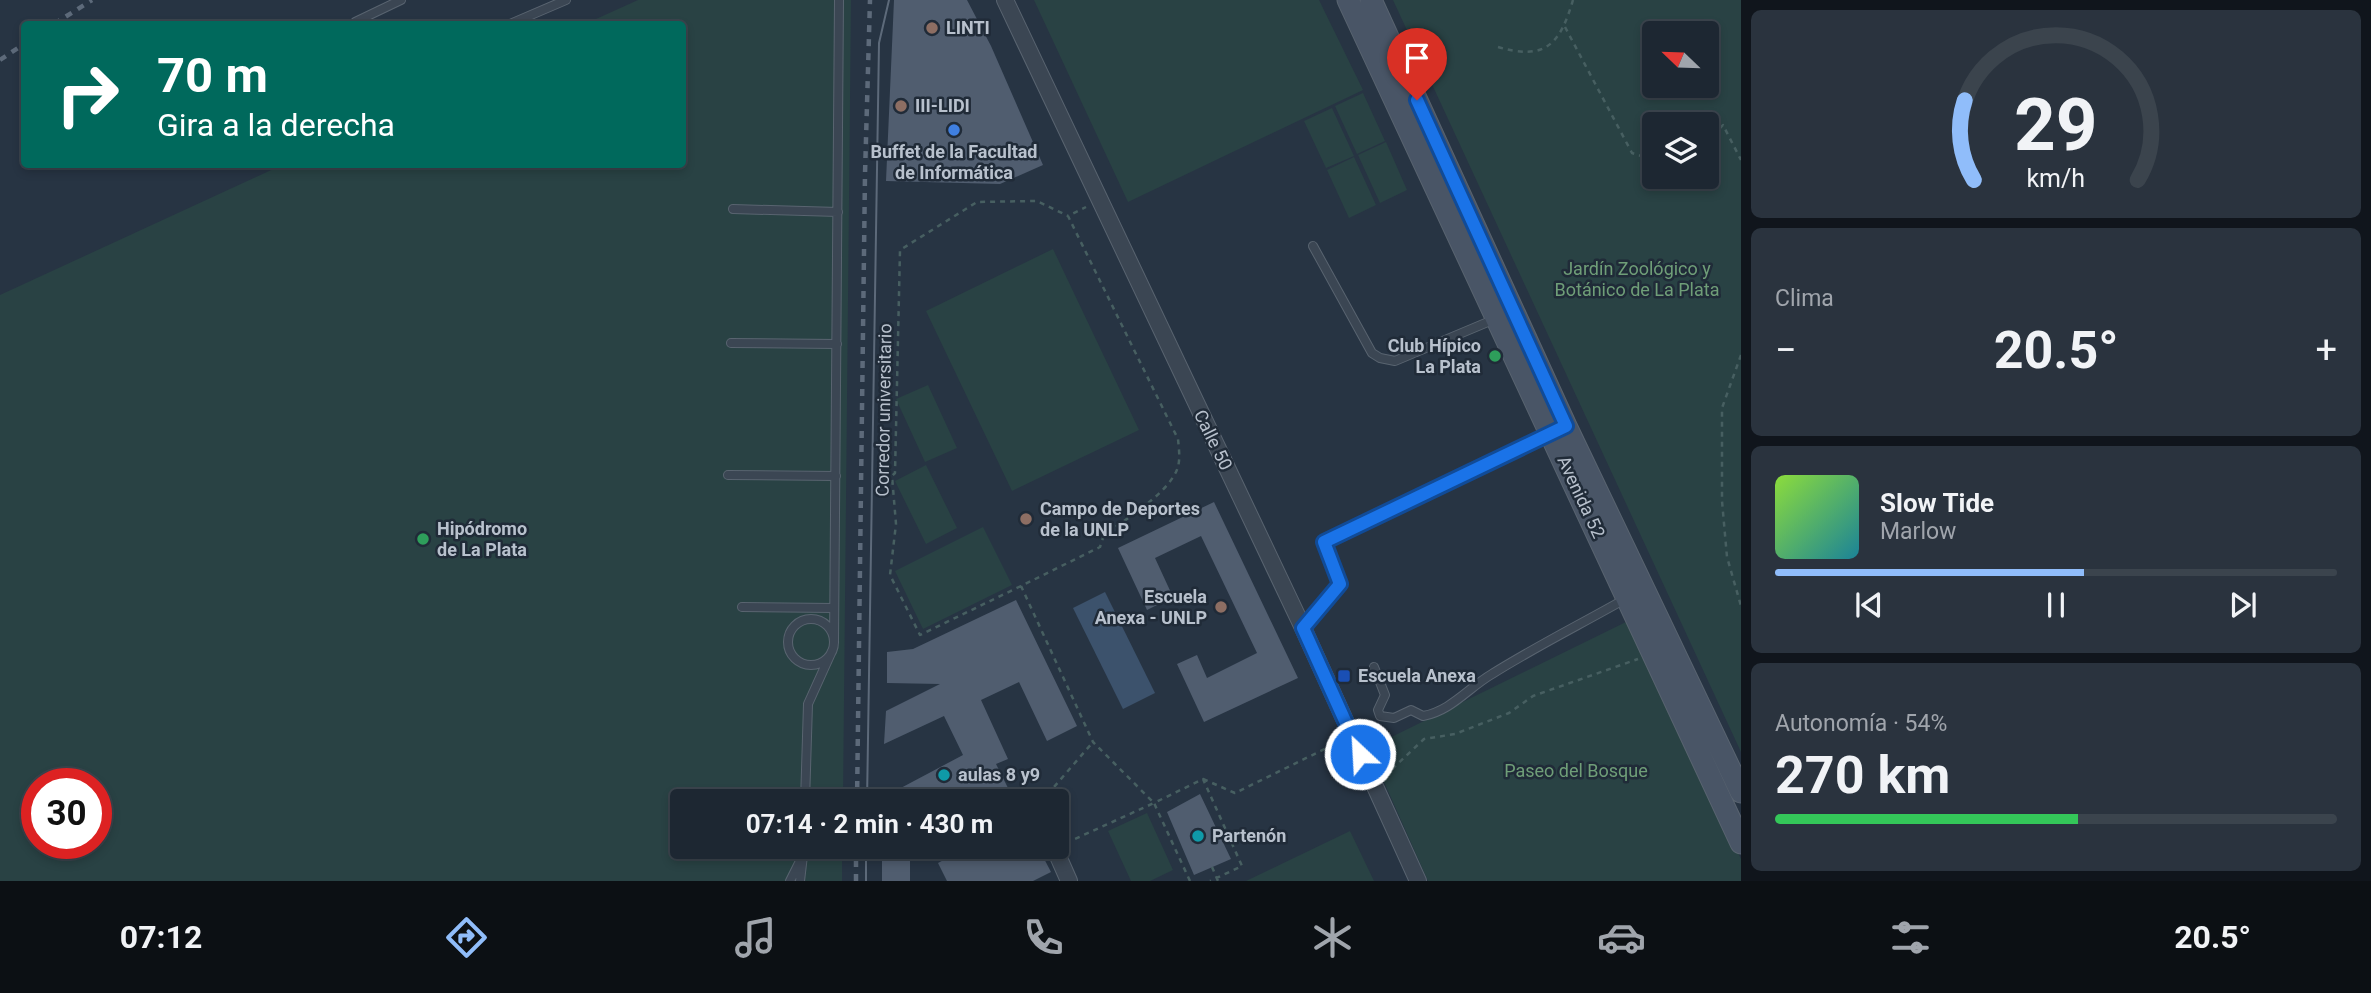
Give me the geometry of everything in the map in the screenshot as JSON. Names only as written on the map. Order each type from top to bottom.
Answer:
[{"type":"main road","name":"Avenida 52","points":[[1348,0],[1498,318],[1559,430],[1741,792]]},
{"type":"main road","name":"Avenida 52","points":[[1371,0],[1559,430],[1628,597],[1741,842]]},
{"type":"street","name":"Calle 50","points":[[1004,0],[1303,628],[1418,881]]},
{"type":"street","points":[[1060,859],[1069,881]]},
{"type":"lane","points":[[357,21],[401,0]]},
{"type":"lane","points":[[517,21],[566,0]]},
{"type":"lane","points":[[805,789],[808,704],[833,647],[839,0]]},
{"type":"lane","points":[[733,209],[838,212]]},
{"type":"lane","points":[[1313,246],[1372,353],[1380,358],[1395,360],[1498,318]]},
{"type":"lane","points":[[731,343],[837,344]]},
{"type":"lane","points":[[1303,628],[1340,584],[1324,542],[1559,430]]},
{"type":"lane","points":[[728,475],[836,476]]},
{"type":"lane","points":[[1374,667],[1385,695],[1378,710],[1380,716],[1394,718],[1411,710],[1423,716],[1430,715],[1459,699],[1489,675],[1628,597]]},
{"type":"lane","points":[[742,607],[834,608]]},
{"type":"lane","points":[[798,662],[806,665],[821,663],[833,647],[830,629],[825,624],[811,619],[797,623],[787,642],[788,650],[798,662],[819,680]]},
{"type":"lane","points":[[790,881],[800,859]]},
{"type":"lane","points":[[800,881],[803,859]]},
{"type":"path","points":[[1498,47],[1519,53],[1544,50],[1565,27],[1573,0]]},
{"type":"path","points":[[1565,27],[1632,153],[1642,156]]},
{"type":"path","points":[[1719,129],[1723,125],[1741,160]]},
{"type":"path","name":"Corredor universitario","points":[[1037,201],[1068,216],[1178,439],[1180,460],[1176,472],[1164,487],[1104,535],[1100,547],[920,635],[891,575],[896,524],[892,476],[895,473],[900,250],[976,202],[1037,201]]},
{"type":"path","points":[[1068,216],[1098,201]]},
{"type":"path","points":[[1741,355],[1722,408],[1722,501],[1727,557],[1741,607]]},
{"type":"path","points":[[1021,586],[1093,742],[1154,803],[1190,881]]},
{"type":"path","points":[[1369,773],[1390,771],[1424,740],[1455,734],[1508,713],[1534,696],[1654,653]]},
{"type":"path","points":[[1069,841],[1203,779],[1235,793],[1352,736]]},
{"type":"path","points":[[1052,789],[1093,742]]},
{"type":"path","points":[[1203,779],[1242,866],[1210,881]]},
{"type":"path","points":[[1212,867],[1217,879]]},
{"type":"green space","name":"Hipódromo de La Plata","points":[[638,0],[851,0],[843,789],[670,789],[670,859],[842,859],[842,881],[0,881],[0,295],[275,168],[686,168],[686,21],[592,21]]},
{"type":"green space","points":[[1034,0],[1319,0],[1363,90],[1128,202]]},
{"type":"green space","name":"Jardín Zoológico y Botánico de La Plata","points":[[1393,0],[1741,0],[1741,752]]},
{"type":"green space","points":[[1363,93],[1385,141],[1357,154],[1335,106]]},
{"type":"green space","points":[[1332,108],[1354,156],[1326,168],[1304,121]]},
{"type":"green space","points":[[1386,142],[1407,190],[1380,203],[1358,155]]},
{"type":"green space","points":[[1354,157],[1376,205],[1349,218],[1327,170]]},
{"type":"green space","points":[[1053,249],[1139,430],[1012,491],[926,311]]},
{"type":"green space","points":[[928,385],[957,448],[925,462],[896,399]]},
{"type":"green space","points":[[926,465],[957,528],[926,544],[895,481]]},
{"type":"green space","points":[[983,527],[1012,585],[923,629],[895,571]]},
{"type":"green space","name":"Paseo del Bosque","points":[[1628,621],[1741,859],[1741,881],[1428,881],[1369,748]]},
{"type":"green space","points":[[1147,813],[1173,870],[1150,881],[1131,881],[1108,831]]},
{"type":"green space","points":[[1350,831],[1374,881],[1246,881]]},
{"type":"water","points":[[1105,592],[1155,693],[1123,709],[1073,608]]},
{"type":"building","points":[[894,0],[967,0],[991,46],[1043,165],[1000,184],[886,181]]},
{"type":"building","points":[[1214,502],[1298,678],[1204,722],[1177,664],[1197,655],[1207,678],[1257,653],[1201,536],[1155,558],[1173,597],[1147,610],[1118,548]]},
{"type":"building","points":[[1016,600],[1077,726],[1047,741],[1019,682],[981,700],[1008,759],[996,764],[1008,789],[899,789],[963,755],[944,716],[884,744],[886,711],[940,684],[887,683],[887,652],[913,649]]},
{"type":"building","name":"Partenón","points":[[1200,794],[1231,859],[1194,875],[1167,812]]},
{"type":"building","points":[[882,859],[910,859],[910,881],[882,881]]},
{"type":"building","points":[[946,859],[1044,859],[1051,872],[1033,881],[947,881],[938,863]]},
{"type":"tram line","points":[[867,789],[879,43],[889,0]]},
{"type":"tram line","points":[[866,859],[866,881]]},
{"type":"railway","points":[[59,21],[92,0]]},
{"type":"railway","points":[[857,789],[865,174],[870,0]]},
{"type":"railway","points":[[0,60],[21,46]]},
{"type":"railway","points":[[856,859],[856,881]]},
{"type":"place","name":"LINTI","points":[[932,28]]},
{"type":"place","name":"III-LIDI","points":[[901,106]]},
{"type":"place","name":"Buffet de la Facultad de Informática","points":[[954,130]]},
{"type":"place","name":"Club Hípico La Plata","points":[[1495,356]]},
{"type":"place","name":"Campo de Deportes de la UNLP","points":[[1026,519]]},
{"type":"place","name":"Hipódromo de La Plata","points":[[423,539]]},
{"type":"place","name":"Escuela Anexa - UNLP","points":[[1221,607]]},
{"type":"place","name":"Escuela Anexa","points":[[1344,676]]},
{"type":"place","name":"aulas 8 y9","points":[[944,775]]},
{"type":"place","name":"Partenón","points":[[1198,836]]},
{"type":"route","points":[[1360,754],[1303,628],[1340,584],[1324,542],[1566,426],[1417,100]]}]
